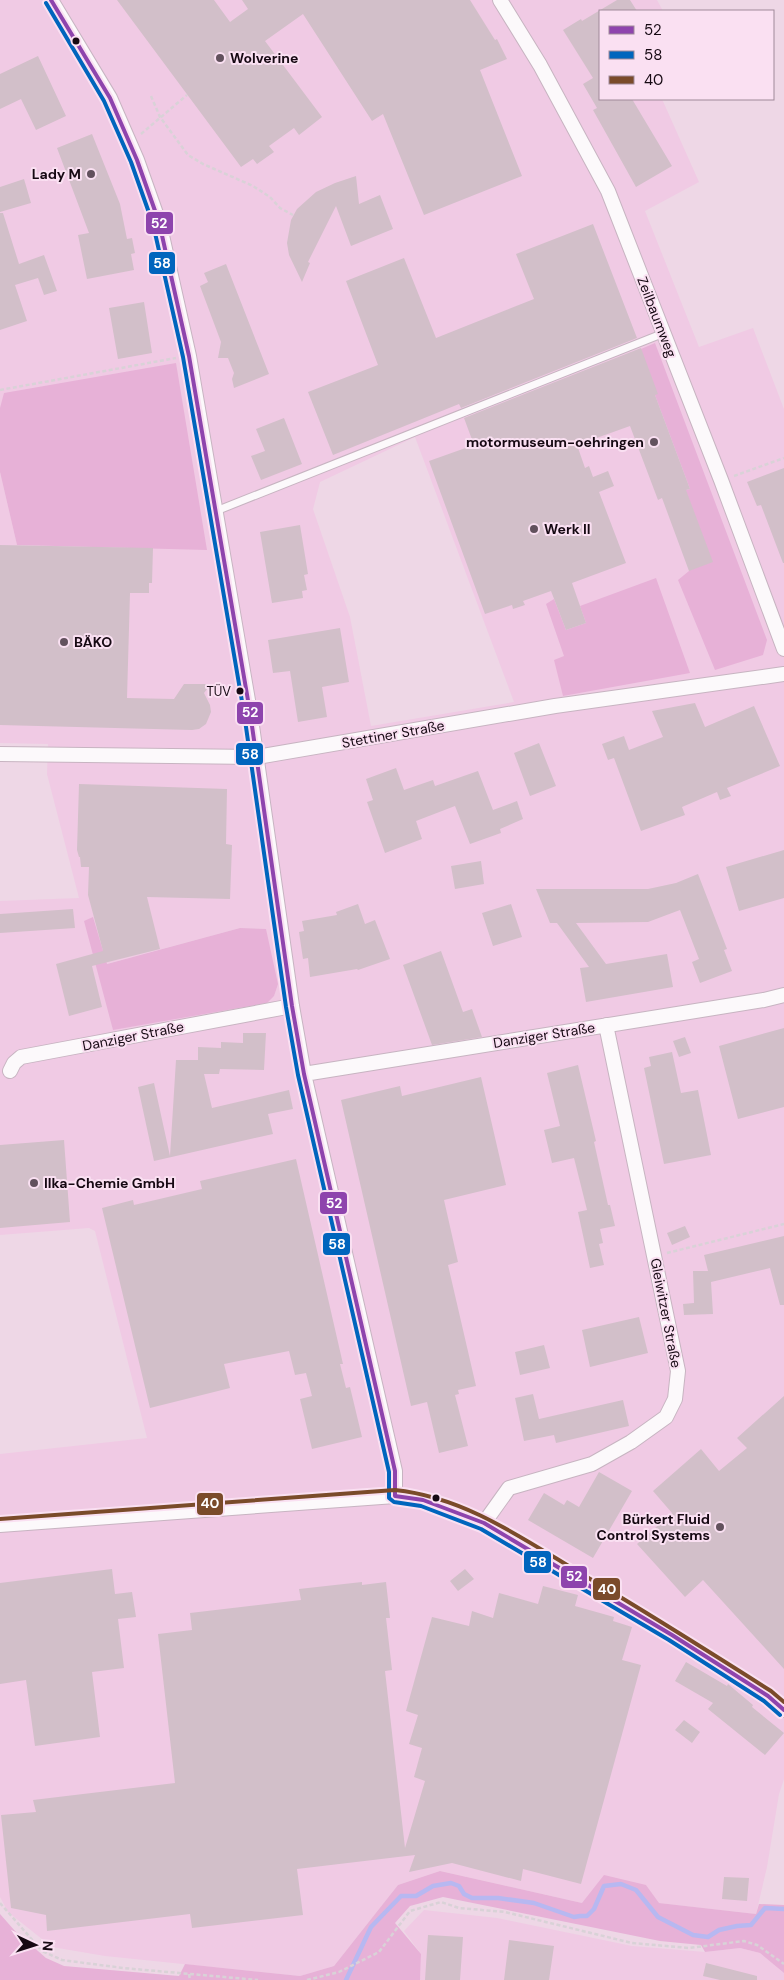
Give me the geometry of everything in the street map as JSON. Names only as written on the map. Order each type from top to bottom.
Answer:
[{"type":"street","points":[[51,0],[110,98],[130,143],[158,222],[189,356],[256,757],[292,1006],[304,1074],[395,1471],[394,1496]]},
{"type":"street","name":"Zeilbaumweg","points":[[500,0],[540,66],[608,191],[721,480],[784,649]]},
{"type":"street","name":"Stettiner Straße","points":[[0,754],[256,757],[555,706],[784,674]]},
{"type":"street","name":"Danziger Straße","points":[[304,1074],[764,1000],[784,994]]},
{"type":"street","name":"Danziger Straße","points":[[10,1071],[14,1063],[21,1057],[292,1006]]},
{"type":"street","name":"Gleiwitzer Straße","points":[[484,1523],[509,1488],[592,1464],[631,1442],[666,1417],[675,1398],[678,1370],[656,1256],[606,1025]]},
{"type":"street","points":[[0,1525],[394,1496],[423,1500],[484,1523],[680,1640],[768,1696],[784,1710]]},
{"type":"lane","points":[[216,511],[664,333]]},
{"type":"path","points":[[130,143],[187,95]]},
{"type":"path","points":[[151,96],[160,117],[188,155],[203,164],[253,186],[270,197],[280,208],[294,215]]},
{"type":"path","points":[[0,390],[86,373],[189,356]]},
{"type":"path","points":[[721,480],[784,458]]},
{"type":"path","points":[[656,1256],[784,1224]]},
{"type":"path","points":[[307,1980],[339,1972],[379,1952],[410,1911],[440,1902],[459,1908],[505,1912],[632,1943],[689,1948],[744,1942],[757,1945],[784,1964]]},
{"type":"path","points":[[0,1903],[42,1951],[56,1958],[123,1968],[258,1980]]},
{"type":"path","points":[[189,1974],[190,1980]]},
{"type":"shaded area","points":[[0,0],[657,0],[662,10],[599,10],[599,100],[662,100],[699,182],[645,211],[699,347],[753,328],[784,409],[784,1779],[779,1794],[767,1867],[756,1914],[658,1903],[646,1885],[582,1903],[440,1871],[398,1885],[334,1966],[300,1976],[105,1956],[52,1947],[8,1912],[0,1897],[0,1454],[147,1438],[95,1231],[89,1228],[0,1235],[0,901],[79,898],[47,774],[48,744],[0,743],[0,472],[17,545],[206,549],[0,408]],"holes":[[[415,437],[514,702],[371,726],[350,617],[313,509],[320,482]],[[93,917],[106,964],[240,928],[266,929],[113,1030]]]},
{"type":"shaded area","points":[[655,343],[767,640],[763,655],[715,670],[678,580],[689,571],[686,490],[690,489],[655,395],[641,349]]},
{"type":"shaded area","points":[[176,363],[207,550],[17,545],[0,472],[0,408],[4,393]]},
{"type":"shaded area","points":[[656,578],[690,673],[563,696],[554,660],[564,656],[546,604],[554,599],[566,630],[586,623],[580,606]]},
{"type":"shaded area","points":[[93,917],[107,964],[240,928],[266,929],[278,984],[274,996],[267,1003],[113,1030],[84,921]]},
{"type":"shaded area","points":[[440,1871],[582,1903],[604,1875],[646,1885],[659,1903],[756,1914],[759,1904],[784,1905],[784,1973],[760,1953],[740,1948],[705,1952],[701,1945],[660,1941],[443,1897],[410,1906],[395,1923],[421,1954],[420,1980],[0,1980],[0,1914],[15,1931],[46,1958],[64,1966],[179,1976],[185,1964],[300,1976],[334,1966],[398,1885]]},
{"type":"shaded area","points":[[424,1910],[497,1918],[632,1946],[705,1952],[740,1948],[760,1953],[784,1973],[784,1980],[420,1980],[421,1954],[404,1931]]},
{"type":"building","points":[[117,0],[214,0],[230,22],[248,9],[242,0],[470,0],[495,40],[497,39],[507,59],[480,70],[522,176],[424,215],[383,114],[372,121],[303,14],[265,41],[322,117],[299,135],[294,128],[269,146],[274,152],[257,164],[253,159],[241,167]]},
{"type":"building","points":[[617,0],[630,0],[636,10],[600,10]]},
{"type":"building","points":[[599,11],[599,100],[633,100],[672,166],[636,187],[593,110],[597,108],[583,84],[593,78],[563,30],[581,19],[582,21]]},
{"type":"building","points":[[38,56],[66,116],[36,130],[21,99],[0,109],[0,74]]},
{"type":"building","points":[[92,134],[120,204],[127,239],[132,238],[135,253],[131,254],[134,270],[87,279],[78,235],[89,233],[57,148]]},
{"type":"building","points":[[356,176],[359,204],[380,195],[393,229],[351,246],[336,206],[308,262],[310,263],[302,282],[289,255],[287,243],[291,220],[297,209],[316,192]]},
{"type":"building","points":[[24,179],[31,203],[0,212],[0,187]]},
{"type":"building","points":[[0,213],[3,213],[19,264],[44,255],[57,291],[44,295],[38,278],[15,285],[27,321],[0,330]]},
{"type":"building","points":[[593,224],[637,338],[461,408],[459,404],[333,455],[308,392],[378,365],[346,281],[404,258],[436,338],[534,299],[516,254]]},
{"type":"building","points":[[226,264],[269,374],[234,388],[232,379],[234,373],[228,358],[218,358],[221,342],[200,286],[208,282],[204,273]]},
{"type":"building","points":[[144,302],[152,353],[118,359],[109,308]]},
{"type":"building","points":[[641,348],[658,394],[655,395],[690,489],[686,490],[713,562],[689,571],[662,498],[658,500],[630,426],[577,445],[585,468],[589,466],[593,477],[608,471],[614,486],[599,492],[626,563],[572,583],[586,623],[566,630],[551,591],[523,601],[525,605],[513,609],[512,605],[485,614],[429,461],[474,445],[464,418]]},
{"type":"building","points":[[284,418],[302,464],[261,480],[251,456],[265,451],[256,429]]},
{"type":"building","points":[[784,468],[783,563],[761,505],[757,506],[747,482]]},
{"type":"building","points":[[300,525],[308,574],[304,575],[307,590],[302,591],[303,598],[272,603],[260,532]]},
{"type":"building","name":"BÄKO","points":[[0,545],[153,548],[152,583],[149,583],[149,593],[130,593],[127,698],[174,699],[184,684],[211,684],[204,693],[211,712],[206,724],[199,729],[192,730],[0,725]]},
{"type":"building","points":[[340,628],[349,682],[322,687],[327,717],[298,722],[290,671],[273,673],[268,640]]},
{"type":"building","points":[[695,703],[705,727],[754,706],[780,766],[727,788],[731,796],[720,800],[717,792],[682,807],[685,815],[641,831],[614,758],[608,760],[602,744],[624,736],[629,750],[663,737],[652,711]]},
{"type":"building","points":[[539,743],[556,786],[530,796],[514,753]]},
{"type":"building","points":[[396,768],[404,790],[433,780],[435,786],[478,771],[493,810],[517,801],[523,819],[500,829],[501,833],[470,844],[455,806],[416,821],[422,839],[385,853],[367,802],[373,800],[366,779]]},
{"type":"building","points":[[79,784],[227,789],[226,844],[232,845],[230,899],[147,897],[160,949],[92,966],[102,1007],[69,1016],[56,964],[103,951],[88,895],[89,867],[81,867],[77,850]]},
{"type":"building","points":[[784,850],[784,898],[739,911],[726,867]]},
{"type":"building","points":[[481,861],[484,884],[455,889],[451,866]]},
{"type":"building","points":[[698,874],[727,949],[724,950],[732,971],[700,983],[692,962],[699,959],[680,910],[648,922],[576,923],[606,964],[667,954],[673,987],[586,1002],[580,968],[589,967],[557,923],[550,923],[536,889],[648,889],[676,883]]},
{"type":"building","points":[[358,904],[365,924],[375,920],[390,959],[358,970],[310,977],[308,958],[303,959],[299,932],[304,931],[302,921],[337,915],[336,912]]},
{"type":"building","points":[[511,904],[522,937],[493,946],[482,913]]},
{"type":"building","points":[[73,909],[75,928],[0,933],[0,914]]},
{"type":"building","points":[[441,951],[463,1012],[472,1009],[482,1037],[432,1045],[403,965]]},
{"type":"building","points":[[784,1028],[784,1107],[738,1119],[719,1046]]},
{"type":"building","points":[[243,1033],[266,1033],[264,1070],[220,1069],[219,1074],[204,1074],[212,1108],[289,1090],[293,1109],[268,1114],[273,1134],[154,1161],[138,1087],[154,1083],[170,1156],[176,1060],[198,1060],[198,1047],[221,1048],[221,1042],[243,1043]]},
{"type":"building","points":[[685,1037],[691,1053],[679,1057],[673,1041]]},
{"type":"building","points":[[672,1052],[681,1093],[698,1090],[711,1155],[664,1164],[644,1068],[651,1066],[649,1057]]},
{"type":"building","points":[[578,1065],[596,1141],[594,1142],[608,1205],[610,1205],[615,1226],[600,1229],[603,1243],[599,1244],[604,1265],[590,1268],[578,1212],[587,1210],[574,1158],[552,1163],[544,1130],[560,1126],[547,1073]]},
{"type":"building","points":[[481,1077],[506,1185],[444,1200],[458,1262],[448,1265],[476,1386],[458,1390],[459,1394],[455,1395],[468,1446],[439,1453],[427,1402],[411,1406],[341,1100],[400,1086],[402,1096]]},
{"type":"building","name":"Ilka-Chemie GmbH","points":[[64,1140],[70,1222],[0,1228],[0,1145]]},
{"type":"building","points":[[296,1159],[343,1364],[340,1364],[346,1388],[350,1387],[362,1437],[312,1449],[300,1399],[312,1396],[306,1373],[295,1375],[289,1351],[224,1364],[230,1388],[150,1408],[102,1208],[133,1200],[134,1205],[202,1189],[200,1181]]},
{"type":"building","points":[[685,1226],[690,1237],[672,1245],[667,1233]]},
{"type":"building","points":[[784,1236],[784,1305],[780,1305],[770,1268],[711,1282],[713,1314],[684,1315],[683,1304],[694,1303],[693,1271],[708,1271],[704,1255]]},
{"type":"building","points":[[639,1317],[648,1353],[590,1367],[582,1330]]},
{"type":"building","points":[[544,1345],[550,1368],[520,1375],[515,1352]]},
{"type":"building","points":[[533,1394],[539,1419],[623,1400],[629,1426],[556,1443],[554,1435],[524,1441],[515,1398]]},
{"type":"building","name":"Bürkert Fluid Control Systems","points":[[784,1396],[784,1669],[703,1580],[685,1597],[637,1544],[672,1513],[653,1491],[701,1449],[719,1471],[747,1448],[737,1438]]},
{"type":"building","points":[[599,1472],[632,1491],[593,1558],[528,1520],[544,1493],[564,1505],[567,1500],[579,1507]]},
{"type":"building","points":[[112,1569],[115,1594],[132,1592],[136,1617],[118,1619],[124,1668],[92,1672],[100,1737],[35,1746],[26,1680],[0,1684],[0,1583]]},
{"type":"building","points":[[465,1569],[474,1579],[458,1591],[450,1581]]},
{"type":"building","points":[[362,1582],[362,1585],[386,1582],[390,1618],[386,1618],[392,1670],[385,1671],[405,1848],[425,1781],[414,1777],[422,1748],[409,1744],[418,1715],[406,1711],[432,1617],[469,1626],[472,1611],[493,1618],[499,1593],[538,1604],[543,1586],[578,1595],[575,1606],[614,1617],[613,1621],[632,1627],[622,1660],[641,1665],[581,1884],[523,1869],[521,1881],[452,1863],[409,1872],[415,1855],[297,1869],[303,1915],[192,1928],[190,1914],[47,1931],[46,1915],[11,1908],[1,1815],[36,1812],[33,1800],[175,1783],[158,1634],[192,1630],[190,1613],[301,1600],[299,1589]]},
{"type":"building","points":[[686,1662],[727,1686],[728,1684],[753,1705],[752,1707],[784,1733],[765,1755],[708,1709],[713,1703],[675,1681]]},
{"type":"building","points":[[684,1720],[700,1732],[692,1743],[675,1730]]},
{"type":"building","points":[[724,1877],[749,1878],[747,1901],[722,1899]]},
{"type":"building","points":[[428,1935],[463,1937],[460,1980],[425,1980]]},
{"type":"building","points":[[509,1940],[554,1946],[549,1980],[504,1980]]},
{"type":"building","points":[[706,1963],[757,1976],[757,1980],[720,1980],[703,1976]]},
{"type":"waterway","points":[[346,1980],[371,1927],[401,1896],[416,1896],[433,1886],[451,1883],[459,1886],[464,1894],[472,1898],[498,1898],[534,1903],[574,1917],[587,1916],[594,1909],[604,1886],[621,1884],[636,1890],[658,1917],[693,1935],[708,1937],[719,1930],[751,1925],[765,1908],[784,1909]]},
{"type":"transit line","name":"52","points":[[51,0],[110,98],[137,160],[159,222],[189,356],[250,712],[292,1006],[304,1074],[395,1471],[395,1496],[423,1500],[484,1523],[672,1635],[768,1696],[784,1710]]},
{"type":"transit line","name":"58","points":[[46,3],[104,101],[131,162],[153,224],[183,357],[244,713],[286,1007],[298,1075],[389,1472],[389,1498],[394,1502],[421,1506],[481,1529],[669,1640],[764,1701],[780,1715]]},
{"type":"transit line","name":"40","points":[[0,1519],[395,1490],[420,1494],[469,1510],[514,1533],[700,1646],[771,1691],[784,1702]]},
{"type":"place","name":"Wolverine","points":[[220,58]]},
{"type":"place","name":"Lady M","points":[[91,174]]},
{"type":"place","name":"motormuseum-oehringen","points":[[654,442]]},
{"type":"place","name":"Werk II","points":[[534,529]]},
{"type":"place","name":"BÄKO","points":[[64,642]]},
{"type":"place","name":"TÜV","points":[[240,691]]},
{"type":"place","name":"Ilka-Chemie GmbH","points":[[34,1183]]},
{"type":"place","name":"Bürkert Fluid Control Systems","points":[[720,1527]]}]
